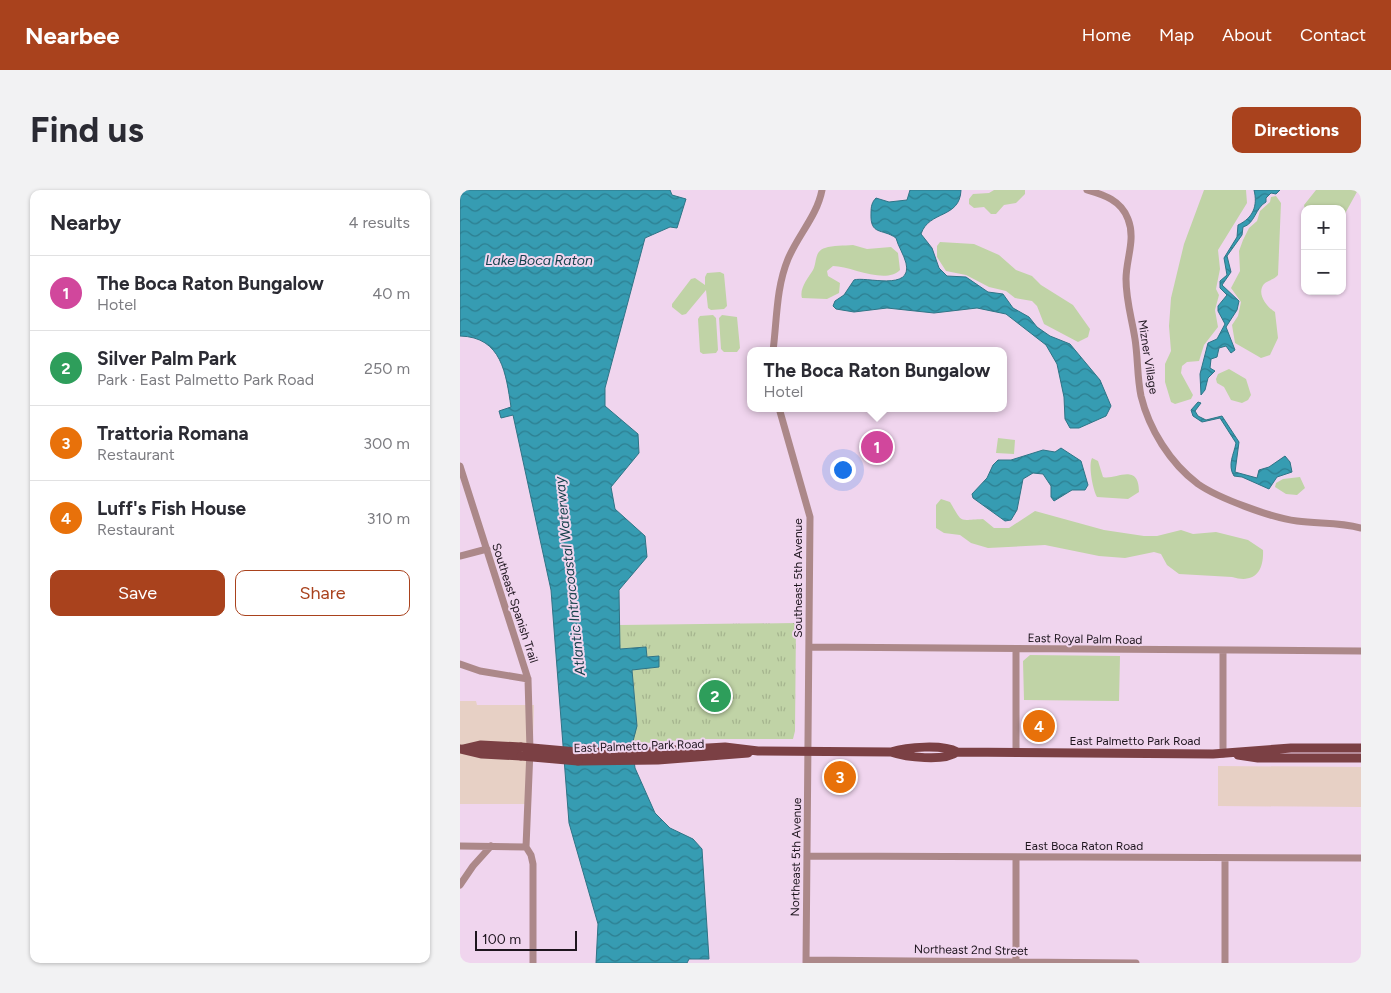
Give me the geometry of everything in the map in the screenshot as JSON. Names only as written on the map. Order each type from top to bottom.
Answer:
[{"type":"main road","name":"East Palmetto Park Road","points":[[461,749],[482,754],[524,751],[578,761],[627,761],[683,753],[891,752],[904,748],[951,749],[957,752],[1223,754],[1291,748],[1361,748]]},
{"type":"main road","name":"East Palmetto Park Road","points":[[1223,754],[1258,758],[1361,758]]},
{"type":"street","points":[[774,347],[782,275],[795,245],[817,208],[822,190]]},
{"type":"street","name":"Mizner Village","points":[[1087,190],[1114,200],[1128,219],[1131,236],[1126,276],[1126,294],[1135,339],[1141,395],[1152,427],[1169,455],[1198,484],[1225,498],[1296,521],[1338,523],[1361,528]]},
{"type":"street","name":"Southeast 5th Avenue","points":[[780,412],[809,511],[808,752]]},
{"type":"street","name":"Southeast Spanish Trail","points":[[460,466],[528,680],[524,751],[526,847],[531,855],[533,864],[533,963]]},
{"type":"street","points":[[460,556],[486,549]]},
{"type":"street","name":"East Royal Palm Road","points":[[809,647],[1361,651]]},
{"type":"street","points":[[1016,649],[1016,753]]},
{"type":"street","points":[[1223,651],[1223,754]]},
{"type":"street","points":[[460,664],[480,671],[528,680]]},
{"type":"street","name":"Northeast 5th Avenue","points":[[806,961],[808,752]]},
{"type":"street","points":[[460,846],[526,847]]},
{"type":"street","points":[[460,885],[473,866],[491,846]]},
{"type":"street","name":"East Boca Raton Road","points":[[807,856],[1361,858]]},
{"type":"street","points":[[1016,857],[1016,962]]},
{"type":"street","points":[[1225,858],[1225,963]]},
{"type":"street","name":"Northeast 2nd Street","points":[[806,961],[1136,963]]},
{"type":"shaded area","points":[[460,701],[476,701],[477,705],[534,705],[531,804],[460,804]]},
{"type":"shaded area","points":[[1218,766],[1361,767],[1361,807],[1218,806]]},
{"type":"green space","points":[[994,190],[1025,190],[1025,194],[1016,203],[1004,205],[996,214],[991,214],[984,207],[974,208],[969,204],[969,199],[973,194],[989,193]]},
{"type":"green space","points":[[1204,190],[1246,190],[1247,203],[1218,250],[1220,269],[1216,289],[1219,295],[1215,310],[1218,327],[1204,345],[1199,361],[1187,362],[1182,366],[1181,373],[1193,395],[1191,399],[1175,404],[1171,402],[1165,382],[1165,364],[1171,351],[1169,326],[1171,298],[1184,244]]},
{"type":"green space","points":[[1316,190],[1358,190],[1346,212],[1346,205],[1304,205]]},
{"type":"green space","points":[[1276,196],[1281,203],[1278,275],[1264,284],[1261,292],[1266,304],[1275,312],[1278,338],[1270,355],[1261,358],[1235,343],[1232,325],[1238,316],[1241,302],[1231,288],[1240,271],[1239,251],[1243,240],[1249,228],[1257,221],[1260,211],[1270,202],[1271,197]]},
{"type":"green space","points":[[940,242],[974,244],[999,255],[1016,270],[1032,276],[1041,285],[1073,305],[1090,329],[1088,337],[1078,342],[1044,324],[1037,306],[1032,301],[1015,298],[1006,291],[989,287],[966,275],[946,271],[937,257],[937,246]]},
{"type":"green space","points":[[853,245],[867,249],[891,247],[898,253],[900,270],[886,276],[833,266],[827,271],[828,276],[840,283],[839,293],[827,299],[802,298],[803,287],[813,270],[819,252],[828,247]]},
{"type":"green space","points":[[720,272],[724,274],[727,306],[724,309],[711,310],[708,308],[706,290],[686,314],[682,315],[672,307],[672,304],[691,279],[695,278],[705,285],[707,273]]},
{"type":"green space","points":[[713,315],[716,318],[718,350],[716,353],[703,354],[700,352],[698,319],[700,316]]},
{"type":"green space","points":[[722,315],[737,317],[740,348],[737,352],[724,352],[721,349],[719,318]]},
{"type":"green space","points":[[1229,369],[1246,379],[1251,395],[1248,400],[1242,403],[1231,400],[1224,387],[1217,383],[1218,374]]},
{"type":"green space","points":[[998,438],[1015,440],[1014,454],[996,453]]},
{"type":"green space","points":[[1092,458],[1098,461],[1103,477],[1108,478],[1125,474],[1135,477],[1139,492],[1128,499],[1097,497],[1091,478]]},
{"type":"green space","points":[[1300,477],[1305,488],[1297,495],[1286,494],[1275,487],[1276,483],[1283,479]]},
{"type":"green space","points":[[941,499],[950,502],[962,519],[983,519],[994,528],[1009,528],[1035,511],[1104,530],[1144,536],[1157,536],[1181,530],[1193,534],[1216,532],[1248,540],[1263,550],[1262,564],[1260,570],[1252,577],[1240,579],[1179,574],[1167,565],[1161,554],[1154,552],[1125,558],[1099,556],[1045,545],[988,548],[971,543],[960,535],[944,533],[936,528],[936,505]]},
{"type":"green space","points":[[796,623],[795,731],[793,739],[697,739],[633,744],[633,734],[637,726],[632,669],[659,667],[658,656],[646,657],[645,647],[620,649],[619,625]]},
{"type":"green space","points":[[1030,655],[1120,656],[1119,701],[1024,700],[1023,661]]},
{"type":"water","points":[[460,190],[670,190],[672,195],[686,199],[677,228],[670,227],[645,238],[605,388],[605,406],[638,434],[639,453],[611,487],[615,509],[645,536],[647,557],[619,590],[620,649],[646,647],[647,657],[659,656],[659,667],[632,670],[637,726],[632,745],[635,768],[655,813],[670,828],[693,839],[702,849],[709,959],[689,959],[687,963],[596,963],[598,924],[569,823],[551,590],[513,415],[501,418],[499,411],[511,407],[507,382],[504,370],[493,350],[485,343],[474,338],[460,336]]},
{"type":"water","points":[[910,190],[961,190],[955,206],[930,221],[921,234],[932,248],[939,268],[947,276],[966,277],[988,292],[1003,294],[1013,308],[1029,317],[1037,327],[1050,336],[1070,344],[1100,380],[1111,406],[1106,416],[1079,428],[1070,428],[1065,419],[1064,397],[1057,364],[1046,345],[1006,314],[977,308],[934,313],[887,308],[854,312],[836,309],[833,306],[835,301],[844,295],[854,280],[896,280],[906,272],[906,263],[896,238],[875,228],[871,220],[871,211],[876,198],[889,202],[907,200]]},
{"type":"water","points":[[1254,190],[1280,190],[1276,194],[1271,193],[1266,198],[1266,202],[1259,208],[1250,223],[1243,227],[1242,235],[1227,256],[1231,272],[1222,285],[1239,301],[1237,310],[1226,327],[1235,350],[1231,353],[1226,346],[1219,348],[1217,357],[1211,359],[1210,368],[1215,371],[1208,378],[1205,390],[1201,395],[1200,374],[1208,343],[1217,339],[1225,324],[1218,311],[1218,306],[1227,295],[1220,288],[1220,281],[1227,275],[1224,258],[1237,237],[1238,225],[1247,219],[1253,211],[1255,206]]},
{"type":"water","points":[[1198,402],[1201,403],[1195,411],[1198,416],[1206,420],[1222,416],[1239,442],[1235,472],[1257,478],[1259,470],[1269,467],[1285,456],[1290,462],[1292,472],[1277,477],[1269,489],[1242,477],[1234,476],[1231,464],[1236,443],[1220,418],[1202,422],[1193,416],[1191,410]]},
{"type":"water","points":[[1061,448],[1081,461],[1088,485],[1085,490],[1072,490],[1054,501],[1051,497],[1051,486],[1043,474],[1033,473],[1023,479],[1017,510],[1011,520],[1005,521],[973,498],[972,494],[987,478],[993,465],[998,460],[1011,460],[1043,450],[1055,452]]},
{"type":"place","name":"The Boca Raton Bungalow","points":[[877,447]]},
{"type":"place","name":"Silver Palm Park","points":[[715,696]]},
{"type":"place","name":"Luff's Fish House","points":[[1039,726]]},
{"type":"place","name":"Trattoria Romana","points":[[840,777]]},
{"type":"water label","name":"Lake Boca Raton","points":[[539,260]]},
{"type":"water label","name":"Atlantic Intracoastal Waterway","points":[[570,576]]}]
